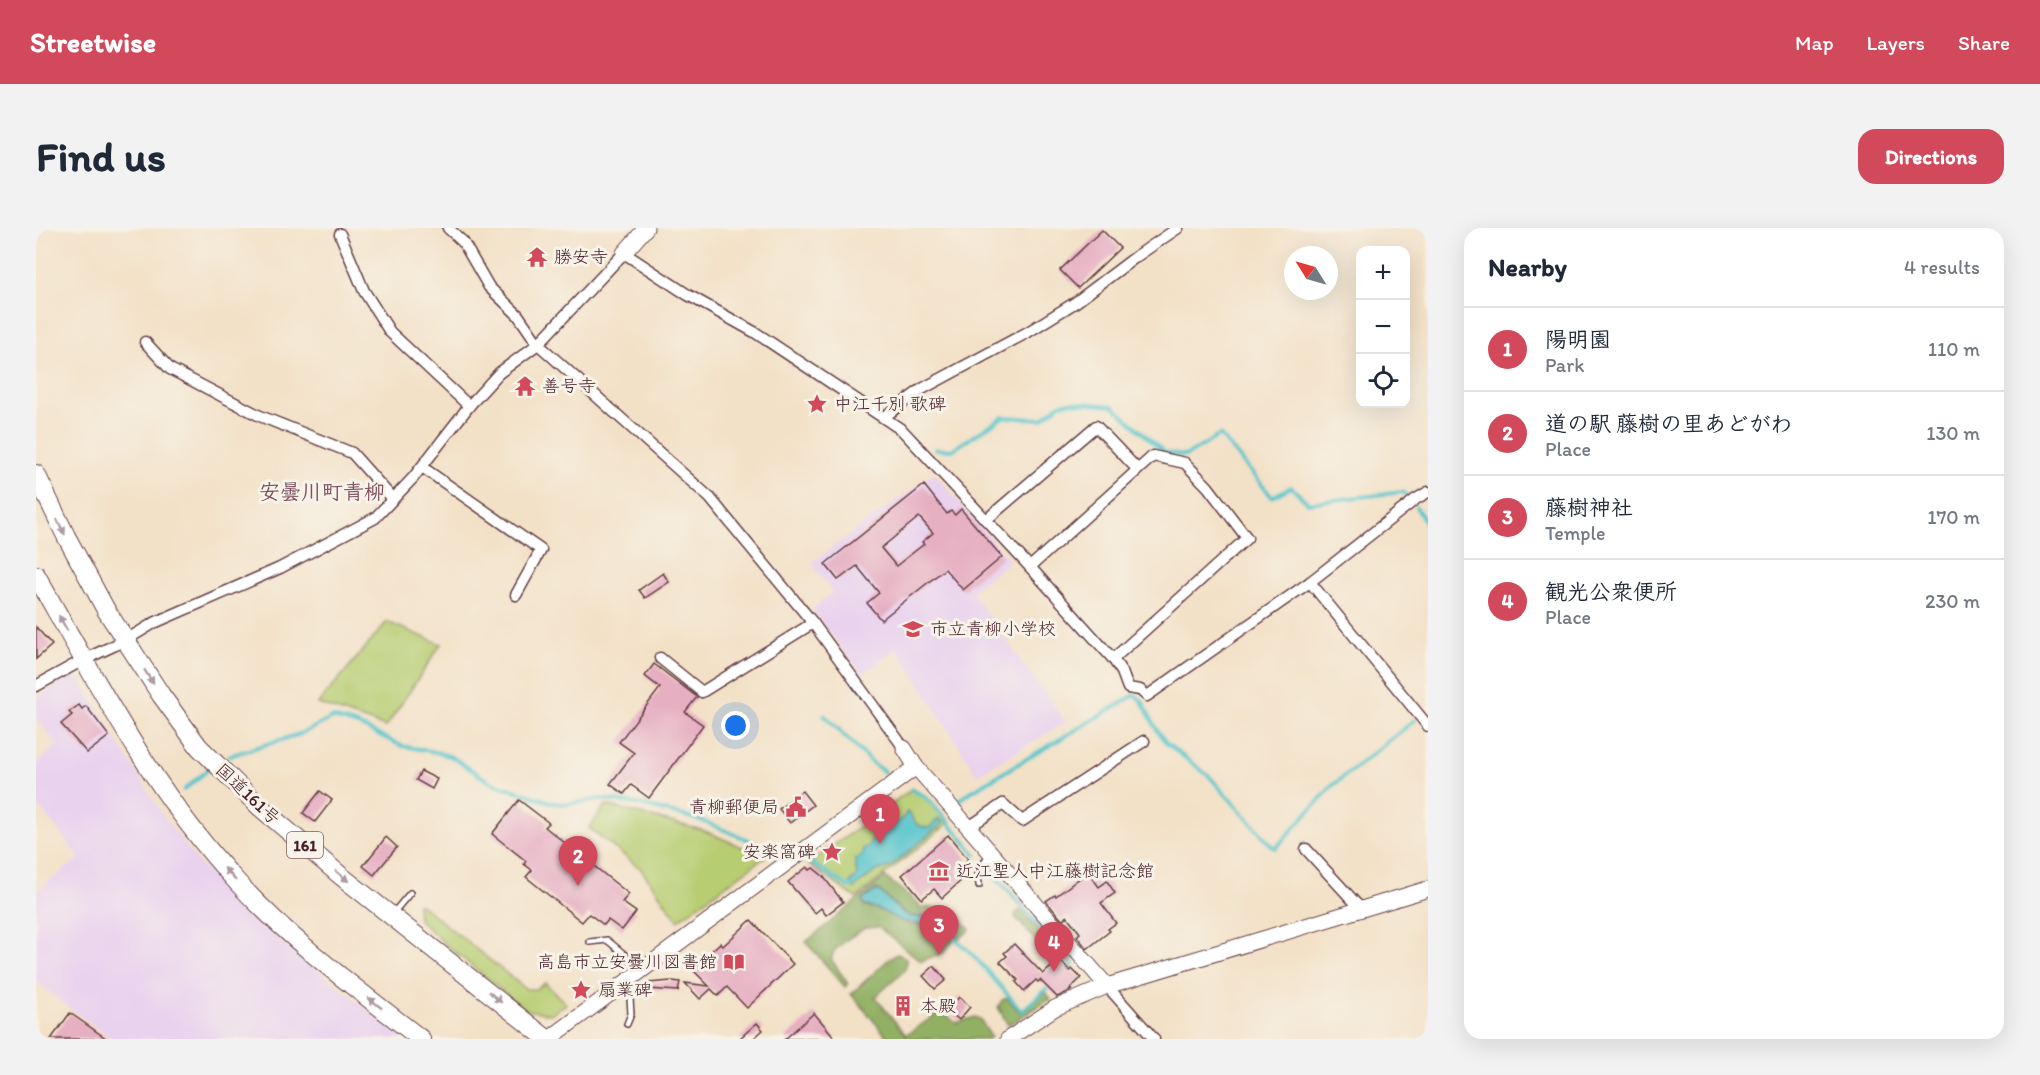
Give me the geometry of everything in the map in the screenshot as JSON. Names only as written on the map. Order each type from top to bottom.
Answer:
[{"type":"highway","name":"国道161号","points":[[36,474],[106,610],[161,695],[199,747],[261,808],[391,916],[548,1039]]},
{"type":"highway","points":[[36,575],[83,660],[180,813],[238,884],[325,963],[421,1039]]},
{"type":"street","points":[[448,228],[463,242],[489,287],[518,315],[538,344],[710,498],[813,623],[916,767],[1154,1039]]},
{"type":"street","points":[[36,686],[126,640],[154,623],[280,568],[375,518],[422,467],[469,406],[499,373],[538,344],[646,228]]},
{"type":"street","points":[[884,417],[922,389],[1028,332],[1076,302],[1178,228]]},
{"type":"street","points":[[339,234],[364,291],[390,332],[469,406]]},
{"type":"street","points":[[624,254],[688,295],[756,333],[902,430],[1113,659],[1122,672],[1128,688],[1140,690],[1147,696],[1310,582],[1428,492]]},
{"type":"street","points":[[145,342],[170,369],[260,416],[352,453],[393,499]]},
{"type":"street","points":[[986,520],[1096,426],[1137,469]]},
{"type":"street","points":[[1030,567],[1153,456],[1185,463],[1208,488],[1247,538],[1113,659]]},
{"type":"street","points":[[422,467],[542,550],[516,595]]},
{"type":"street","points":[[1310,582],[1428,726]]},
{"type":"street","points":[[660,658],[702,692],[813,623]]},
{"type":"street","points":[[969,827],[1003,804],[1022,821],[1144,741]]},
{"type":"street","points":[[548,1039],[916,767]]},
{"type":"street","points":[[1306,849],[1360,908]]},
{"type":"street","points":[[1008,1039],[1055,1008],[1107,986],[1360,908],[1428,890]]},
{"type":"lane","points":[[979,885],[978,875],[990,851]]},
{"type":"lane","points":[[391,916],[410,893]]},
{"type":"lane","points":[[590,942],[607,939],[624,954],[633,975],[627,1024]]},
{"type":"shaded area","name":"市立青柳小学校","points":[[934,473],[1010,561],[971,592],[1066,722],[977,775],[897,648],[862,675],[812,610],[832,592],[811,563]]},
{"type":"shaded area","points":[[74,670],[162,814],[201,866],[290,949],[407,1039],[112,1039],[52,995],[36,980],[36,891],[80,858],[36,803],[36,764],[57,745],[36,718],[36,699]]},
{"type":"green space","points":[[387,622],[441,644],[386,727],[318,704]]},
{"type":"green space","points":[[913,788],[932,801],[950,822],[856,898],[808,864]]},
{"type":"green space","points":[[606,805],[705,831],[765,857],[678,920],[641,869],[589,828]]},
{"type":"green space","points":[[885,877],[919,904],[923,917],[903,912],[877,889],[862,900],[864,906],[877,909],[911,925],[935,924],[953,941],[943,953],[921,961],[878,927],[865,928],[834,951],[831,959],[848,984],[845,987],[806,942]]},
{"type":"green space","points":[[417,904],[420,904],[526,989],[536,989],[545,983],[566,1004],[551,1014],[526,1010],[418,919]]},
{"type":"green space","points":[[923,907],[950,909],[954,914],[957,913],[970,930],[959,939],[940,920],[927,918]]},
{"type":"green space","points":[[1020,910],[1056,949],[1048,955],[1015,917]]},
{"type":"green space","points":[[897,954],[905,957],[907,962],[905,969],[875,997],[906,1035],[937,1014],[946,1015],[956,1023],[975,1017],[980,1019],[991,1037],[988,1039],[889,1039],[851,994]]},
{"type":"green space","points":[[1046,992],[1051,999],[1008,1025],[998,1007],[1002,1000],[1007,998],[1021,1013]]},
{"type":"water","points":[[907,812],[916,824],[922,827],[929,828],[939,818],[943,823],[890,867],[876,871],[854,888],[850,883],[857,876],[855,859],[861,856],[876,833],[891,822],[895,823],[903,818]]},
{"type":"water","points":[[877,890],[903,913],[925,918],[922,918],[922,924],[902,921],[864,905],[863,900]]},
{"type":"building","points":[[1102,230],[1120,248],[1078,288],[1060,270]]},
{"type":"building","points":[[924,485],[947,514],[951,511],[955,515],[961,509],[1002,557],[963,590],[945,569],[881,620],[867,603],[879,593],[857,566],[838,580],[825,564]],"holes":[[[919,517],[933,533],[922,542],[924,544],[896,566],[881,548]]]},
{"type":"building","points":[[663,573],[669,582],[645,598],[639,590]]},
{"type":"building","points":[[36,627],[52,645],[36,659]]},
{"type":"building","points":[[654,664],[697,697],[685,712],[703,725],[649,798],[631,785],[624,794],[610,784],[634,753],[619,742],[660,688],[645,676]]},
{"type":"building","points":[[79,705],[82,709],[86,706],[109,736],[87,753],[61,724],[72,715],[69,712]]},
{"type":"building","points":[[421,771],[437,779],[432,789],[416,780]]},
{"type":"building","points":[[320,791],[332,800],[315,822],[303,813]]},
{"type":"building","points":[[802,791],[813,805],[790,823],[779,809]]},
{"type":"building","points":[[519,800],[549,823],[545,827],[629,894],[622,902],[636,912],[622,930],[608,920],[604,925],[589,914],[582,922],[526,877],[532,870],[524,864],[526,861],[492,834]]},
{"type":"building","points":[[948,835],[968,859],[956,870],[963,879],[942,898],[934,889],[922,899],[902,875]]},
{"type":"building","points":[[386,837],[397,847],[374,875],[363,866]]},
{"type":"building","points":[[807,867],[810,870],[813,868],[823,876],[843,902],[826,915],[821,908],[815,913],[788,882]]},
{"type":"building","points":[[1088,872],[1099,887],[1107,881],[1115,893],[1101,903],[1116,923],[1108,929],[1110,931],[1087,949],[1077,936],[1080,933],[1067,916],[1062,920],[1046,901]]},
{"type":"building","points":[[751,920],[793,964],[747,1008],[727,987],[718,996],[711,989],[700,999],[685,983],[709,986],[692,969],[720,943],[723,946]]},
{"type":"building","points":[[1014,944],[1043,974],[1061,961],[1081,978],[1070,989],[1072,990],[1057,997],[1040,980],[1038,982],[1036,980],[1024,991],[1016,982],[1018,980],[1000,962],[1007,956],[1004,953]]},
{"type":"building","points":[[934,966],[946,980],[935,989],[923,976]]},
{"type":"building","points":[[680,982],[678,991],[648,989],[648,983]]},
{"type":"building","points":[[959,997],[970,1007],[959,1020],[948,1010]]},
{"type":"building","points":[[70,1013],[107,1039],[51,1039]]},
{"type":"building","points":[[814,1013],[836,1039],[785,1039]]},
{"type":"building","points":[[757,1023],[763,1030],[753,1039],[739,1039]]},
{"type":"waterway","points":[[936,449],[952,450],[1003,417],[1042,419],[1060,404],[1070,402],[1113,406],[1165,453],[1186,456],[1220,435],[1272,497],[1291,487],[1308,503],[1403,492],[1407,495]]},
{"type":"waterway","points":[[1416,507],[1428,526]]},
{"type":"waterway","points":[[956,802],[1135,695],[1142,701],[1167,744],[1209,776],[1276,848],[1332,786],[1415,720]]},
{"type":"waterway","points":[[824,715],[872,763],[885,772]]},
{"type":"waterway","points":[[229,756],[300,734],[333,718],[358,725],[402,746],[452,757],[490,782],[554,803],[568,804],[600,799],[638,804],[700,820],[775,851]]},
{"type":"waterway","points":[[184,790],[211,767]]},
{"type":"waterway","points":[[911,790],[923,795],[931,802],[976,855]]},
{"type":"waterway","points":[[812,863],[849,887],[854,884]]},
{"type":"waterway","points":[[990,870],[1073,965],[1067,971]]},
{"type":"waterway","points":[[919,921],[932,921],[941,925],[973,955],[1022,1011],[1050,986]]},
{"type":"place","name":"勝安寺","points":[[537,257]]},
{"type":"place","name":"善号寺","points":[[525,386]]},
{"type":"place","name":"中江千別 歌碑","points":[[817,404]]},
{"type":"place","name":"市立青柳小学校","points":[[913,629]]},
{"type":"place","name":"青柳郵便局","points":[[796,807]]},
{"type":"place","name":"陽明園","points":[[880,844]]},
{"type":"place","name":"安楽窩碑","points":[[832,852]]},
{"type":"place","name":"近江聖人中江藤樹記念館","points":[[939,871]]},
{"type":"place","name":"道の駅 藤樹の里あどがわ","points":[[578,886]]},
{"type":"place","name":"藤樹神社","points":[[939,955]]},
{"type":"place","name":"高島市立安曇川図書館","points":[[734,962]]},
{"type":"place","name":"観光公衆便所","points":[[1054,972]]},
{"type":"place","name":"扇業碑","points":[[581,990]]},
{"type":"place","name":"本殿","points":[[903,1006]]},
{"type":"district","name":"安曇川町青柳","points":[[322,492]]}]
